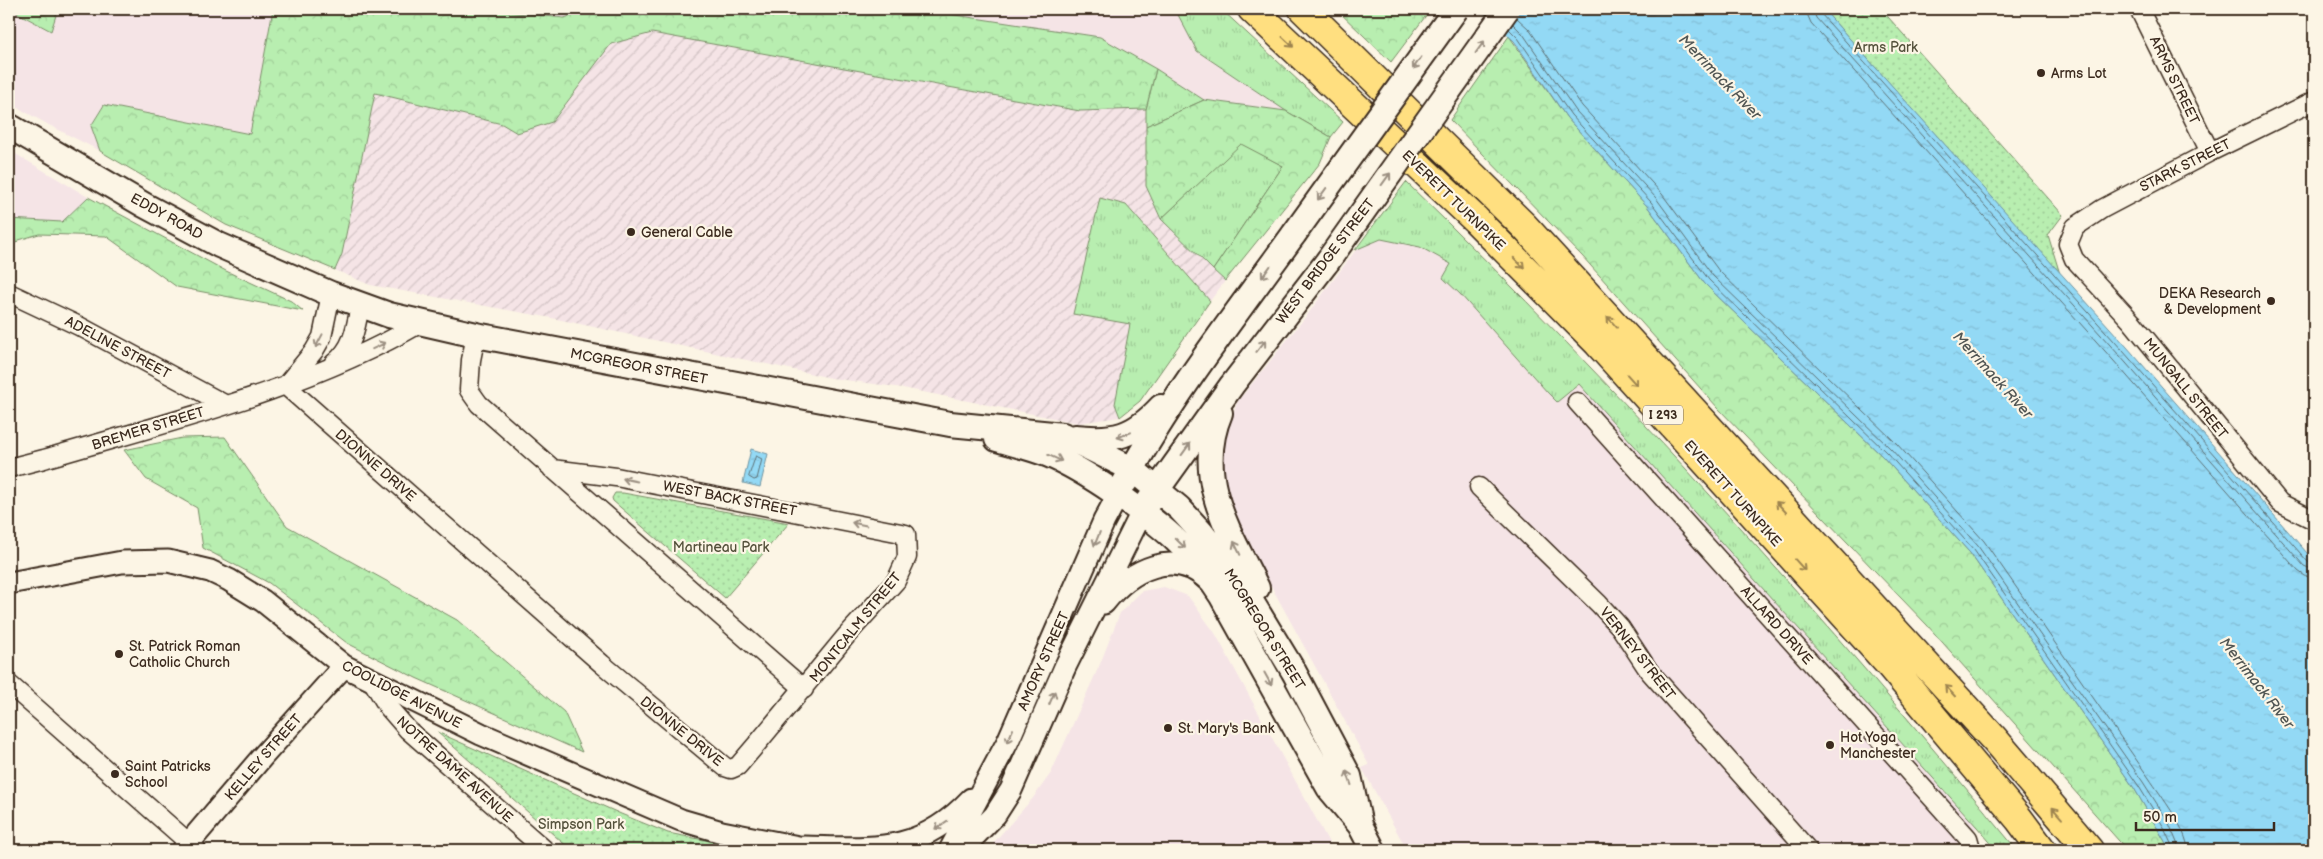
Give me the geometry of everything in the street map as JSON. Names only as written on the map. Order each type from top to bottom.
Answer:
[{"type":"highway","name":"EVERETT TURNPIKE","points":[[1252,9],[1476,220],[1598,343],[1888,662],[2019,819],[2042,850]]},
{"type":"highway","name":"EVERETT TURNPIKE","points":[[1302,9],[1524,226],[1995,740],[2089,850]]},
{"type":"main road","points":[[1132,469],[1208,353],[1456,9]]},
{"type":"main road","name":"WEST BRIDGE STREET","points":[[1142,512],[1232,385],[1327,262],[1507,9]]},
{"type":"main road","name":"EDDY ROAD","points":[[9,126],[144,205],[219,245],[331,294]]},
{"type":"main road","name":"MCGREGOR STREET","points":[[331,294],[360,305],[421,323],[476,336],[950,424],[1063,435],[1132,469],[1158,489],[1201,532],[1240,583],[1294,672],[1349,776],[1360,825]]},
{"type":"main road","points":[[1063,435],[1111,439],[1121,437],[1141,426],[1208,353]]},
{"type":"main road","points":[[1232,385],[1211,440],[1209,463],[1212,487],[1224,520],[1266,606],[1294,672]]},
{"type":"main road","name":"MCGREGOR STREET","points":[[950,424],[1048,454],[1080,469],[1142,512],[1190,552],[1205,570],[1221,595],[1329,788],[1360,825],[1373,850]]},
{"type":"main road","name":"AMORY STREET","points":[[1118,495],[1132,469]]},
{"type":"street","name":"ARMS STREET","points":[[2139,9],[2210,152]]},
{"type":"street","name":"STARK STREET","points":[[2068,244],[2075,227],[2102,209],[2210,152],[2314,101]]},
{"type":"street","name":"MUNGALL STREET","points":[[2068,244],[2074,259],[2132,322],[2280,504],[2314,520]]},
{"type":"street","name":"ADELINE STREET","points":[[9,293],[79,326],[226,405]]},
{"type":"street","points":[[285,385],[314,351],[322,337],[331,294]]},
{"type":"street","name":"BREMER STREET","points":[[322,371],[338,360],[351,343],[360,305]]},
{"type":"street","name":"BREMER STREET","points":[[9,468],[226,405],[285,385],[322,371],[396,338],[421,323]]},
{"type":"street","points":[[476,336],[471,360],[469,390],[479,404],[804,689]]},
{"type":"street","name":"DIONNE DRIVE","points":[[285,385],[602,664],[725,767],[731,769],[738,766],[804,689]]},
{"type":"street","name":"ALLARD DRIVE","points":[[1577,402],[1968,838],[1969,850]]},
{"type":"street","name":"WEST BACK STREET","points":[[552,469],[616,477],[906,534]]},
{"type":"street","name":"VERNEY STREET","points":[[1479,487],[1599,604],[1620,627],[1649,671],[1808,850]]},
{"type":"street","name":"AMORY STREET","points":[[950,850],[997,764],[1104,521],[1118,495]]},
{"type":"street","name":"AMORY STREET","points":[[961,850],[995,815],[1011,790],[1065,667],[1142,512]]},
{"type":"street","name":"MONTCALM STREET","points":[[804,689],[847,635],[896,581],[907,558],[906,534]]},
{"type":"street","name":"COOLIDGE AVENUE","points":[[9,583],[122,562],[168,561],[190,566],[229,580],[263,601],[344,666],[481,734],[526,752],[661,813],[722,832],[809,849],[880,848],[914,841],[926,835],[961,810],[997,764]]},
{"type":"street","name":"AMORY STREET","points":[[1065,667],[1102,606],[1114,590],[1133,575],[1147,568],[1164,564],[1189,568],[1199,572],[1221,595]]},
{"type":"street","name":"KELLEY STREET","points":[[190,848],[263,756],[344,666]]},
{"type":"street","name":"NOTRE DAME AVENUE","points":[[373,682],[388,706],[408,730],[545,850]]},
{"type":"street","points":[[9,684],[190,848]]},
{"type":"shaded area","points":[[9,9],[51,31],[58,9],[273,9],[250,135],[104,105],[91,126],[100,151],[49,125],[9,103]]},
{"type":"shaded area","points":[[480,9],[594,9],[564,18]]},
{"type":"shaded area","points":[[703,9],[767,9],[755,16]]},
{"type":"shaded area","points":[[915,9],[1175,9],[1197,51],[1286,111],[1204,100],[1100,37]]},
{"type":"shaded area","points":[[652,33],[1080,111],[1146,109],[1146,186],[1161,219],[1225,281],[1210,301],[1126,205],[1130,324],[1115,404],[1120,417],[1078,423],[903,388],[831,378],[552,318],[370,285],[335,270],[342,254],[375,93],[509,127],[552,122],[611,44]]},
{"type":"shaded area","points":[[9,150],[88,197],[62,222],[9,219]]},
{"type":"shaded area","points":[[1391,203],[1472,265],[1977,827],[1950,850],[1407,850],[1362,768],[1369,765],[1258,562],[1222,487],[1221,442],[1238,401],[1307,315]]},
{"type":"shaded area","points":[[1164,587],[1188,596],[1215,633],[1333,850],[987,850],[1033,798],[1051,773],[1100,664],[1120,613],[1142,591]]},
{"type":"green space","points":[[10,9],[58,9],[51,31]]},
{"type":"green space","points":[[273,9],[480,9],[564,18],[594,9],[703,9],[755,16],[767,9],[915,9],[1100,37],[1156,69],[1146,109],[1080,111],[652,33],[611,44],[552,122],[517,133],[502,124],[375,93],[342,254],[335,270],[226,225],[100,151],[91,126],[104,105],[250,134]]},
{"type":"green space","points":[[1175,9],[1221,9],[1343,122],[1331,137],[1286,111],[1197,51]]},
{"type":"green space","points":[[1336,9],[1431,9],[1391,62]]},
{"type":"green space","name":"Arms Park","points":[[1823,9],[1881,9],[2063,215],[2048,235],[2060,274]]},
{"type":"green space","points":[[1509,36],[1567,118],[1647,206],[1705,284],[1883,457],[1970,553],[2134,788],[2170,850],[2127,850],[1927,625],[1718,408],[1582,256],[1450,120]]},
{"type":"green space","points":[[1156,69],[1204,100],[1146,126],[1146,109]]},
{"type":"green space","points":[[1204,100],[1286,111],[1331,137],[1320,163],[1225,281],[1213,270],[1283,166],[1241,144],[1161,219],[1146,186],[1146,126]]},
{"type":"green space","points":[[1241,143],[1283,166],[1213,270],[1161,219]]},
{"type":"green space","points":[[1406,182],[1566,342],[1721,507],[1871,677],[2017,850],[1993,850],[1995,848],[1977,827],[1579,384],[1557,402],[1548,393],[1460,294],[1443,278],[1451,264],[1420,247],[1381,239],[1355,250]]},
{"type":"green space","points":[[88,197],[226,271],[291,301],[303,311],[177,287],[106,236],[39,234],[19,240],[9,250],[9,219],[62,222]]},
{"type":"green space","points":[[1100,198],[1126,205],[1210,301],[1140,401],[1120,417],[1115,404],[1130,324],[1073,314]]},
{"type":"green space","points":[[225,437],[287,526],[457,620],[564,712],[582,752],[416,678],[347,643],[269,583],[203,548],[197,508],[146,479],[124,450],[182,438]]},
{"type":"green space","name":"Martineau Park","points":[[615,493],[789,523],[725,598],[613,501],[612,498]]},
{"type":"green space","name":"Simpson Park","points":[[437,732],[668,833],[756,850],[571,850]]},
{"type":"water","name":"Merrimack River","points":[[1480,9],[1823,9],[2127,347],[2314,561],[2314,850],[2170,850],[2134,788],[1970,553],[1883,457],[1705,284],[1647,206],[1567,118],[1514,41]]},
{"type":"water","points":[[751,449],[768,454],[760,487],[743,483]]},
{"type":"place","name":"Arms Lot","points":[[2041,73]]},
{"type":"place","name":"General Cable","points":[[631,232]]},
{"type":"place","name":"DEKA Research & Development","points":[[2271,301]]},
{"type":"place","name":"St. Patrick Roman Catholic Church","points":[[119,654]]},
{"type":"place","name":"St. Mary's Bank","points":[[1168,728]]},
{"type":"place","name":"Hot Yoga Manchester","points":[[1830,745]]},
{"type":"place","name":"Saint Patricks School","points":[[115,774]]}]
